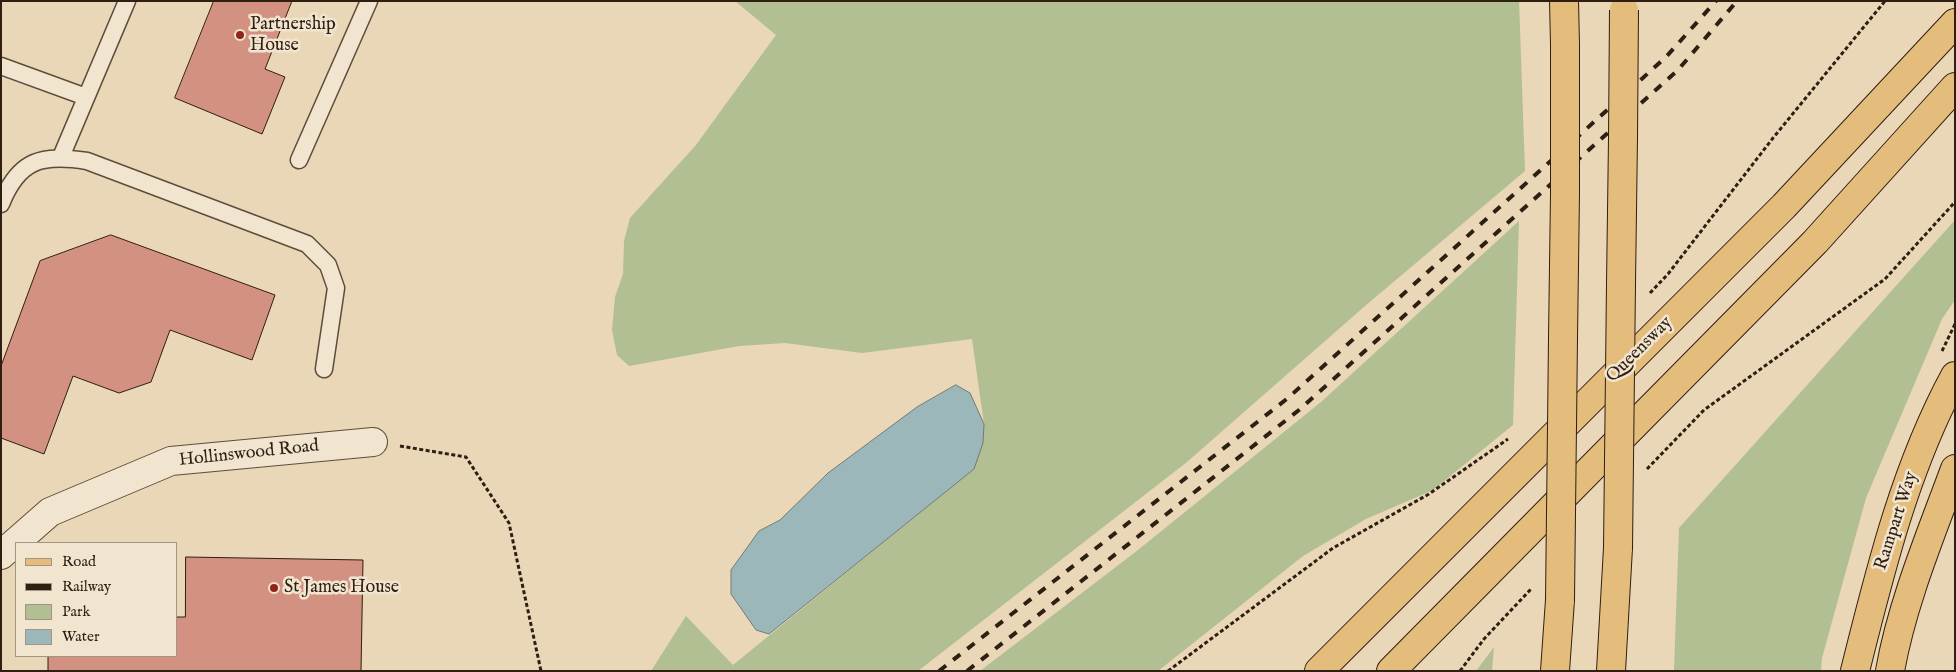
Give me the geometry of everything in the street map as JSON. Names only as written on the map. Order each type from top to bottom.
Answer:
[{"type":"main road","points":[[1555,671],[1560,600],[1565,194],[1564,1]]},
{"type":"main road","points":[[1611,671],[1618,548],[1624,6]]},
{"type":"main road","name":"Queensway","points":[[1319,671],[1784,206],[1955,23]]},
{"type":"main road","points":[[1391,671],[1808,249],[1955,87]]},
{"type":"main road","name":"Rampart Way","points":[[1855,671],[1881,566],[1911,476],[1955,376]]},
{"type":"main road","name":"Rampart Way","points":[[1890,671],[1894,648],[1926,548],[1955,469]]},
{"type":"street","name":"Hollinswood Road","points":[[16,542],[50,512],[171,461],[373,442]]},
{"type":"street","name":"Hollinswood Road","points":[[1,555],[15,543]]},
{"type":"lane","points":[[61,157],[127,1]]},
{"type":"lane","points":[[299,160],[369,1]]},
{"type":"lane","points":[[1,66],[86,97]]},
{"type":"lane","points":[[1,204],[9,185],[27,164],[61,157],[87,161],[307,244],[328,265],[336,288],[324,369]]},
{"type":"path","points":[[1642,474],[1704,410],[1885,279],[1955,202]]},
{"type":"path","points":[[373,442],[466,458],[509,523],[541,671]]},
{"type":"path","points":[[1460,671],[1484,638],[1532,588]]},
{"type":"green space","points":[[735,1],[1519,1],[1525,171],[1365,306],[1187,462],[918,671],[651,671],[686,616],[733,665],[973,469],[983,443],[984,424],[972,339],[862,353],[785,343],[739,346],[629,366],[617,355],[612,330],[615,297],[623,274],[624,241],[630,218],[696,145],[776,35]]},
{"type":"green space","points":[[1955,220],[1955,300],[1942,319],[1866,498],[1822,658],[1821,671],[1674,671],[1679,528]]},
{"type":"green space","points":[[1519,221],[1513,425],[1433,490],[1366,519],[1303,556],[1158,671],[980,671],[1138,550],[1321,402]]},
{"type":"green space","points":[[1494,647],[1492,671],[1476,671]]},
{"type":"water","points":[[956,385],[970,393],[984,424],[983,443],[974,469],[769,634],[756,630],[731,594],[731,570],[759,531],[780,520],[828,473],[917,407]]},
{"type":"building","name":"Partnership House","points":[[214,1],[292,1],[265,69],[285,77],[262,134],[175,98]]},
{"type":"building","points":[[111,235],[275,295],[252,360],[170,330],[151,382],[119,393],[73,376],[44,454],[1,438],[1,366],[40,261]]},
{"type":"building","name":"St James House","points":[[186,557],[363,560],[361,671],[48,671],[48,657],[178,657],[178,617],[185,617]]},
{"type":"railway","points":[[939,671],[1288,398],[1666,57],[1716,1]]},
{"type":"railway","points":[[967,671],[1299,410],[1678,70],[1737,1]]},
{"type":"place","name":"Partnership House","points":[[240,35]]},
{"type":"place","name":"St James House","points":[[274,588]]}]
